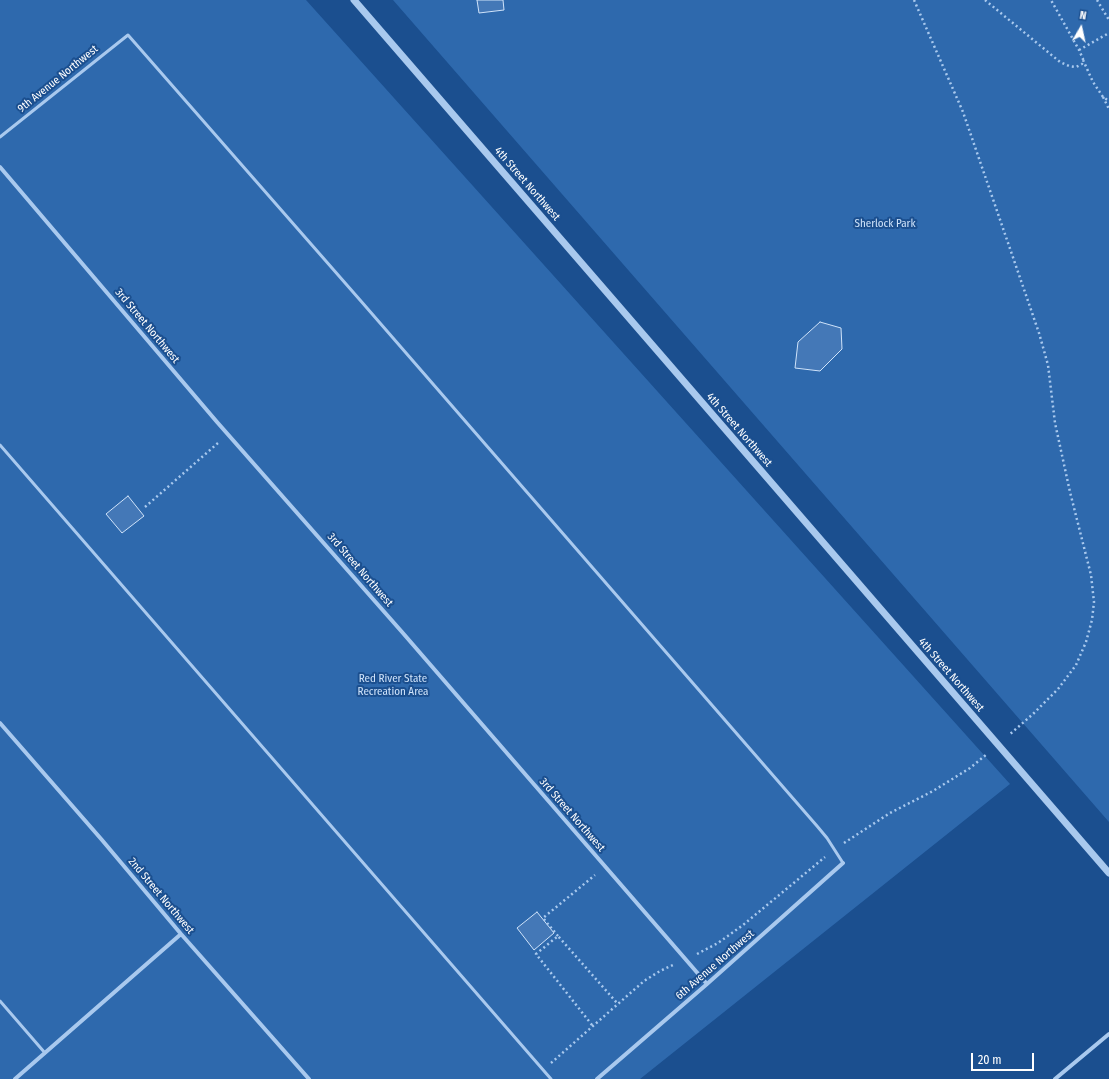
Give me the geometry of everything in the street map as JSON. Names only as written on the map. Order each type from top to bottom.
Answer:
[{"type":"street","name":"4th Street Northwest","points":[[354,0],[1109,873]]},
{"type":"street","name":"3rd Street Northwest","points":[[0,166],[228,435],[402,632],[707,984]]},
{"type":"street","name":"2nd Street Northwest","points":[[0,723],[102,840],[181,934],[309,1079]]},
{"type":"street","name":"6th Avenue Northwest","points":[[597,1079],[843,863]]},
{"type":"street","points":[[15,1079],[181,934]]},
{"type":"street","points":[[1055,1079],[1109,1034]]},
{"type":"lane","name":"9th Avenue Northwest","points":[[0,137],[128,35],[776,778],[817,826],[834,849]]},
{"type":"lane","points":[[0,444],[551,1079]]},
{"type":"lane","points":[[834,849],[843,863]]},
{"type":"lane","points":[[0,1001],[45,1053]]},
{"type":"path","points":[[543,1070],[592,1025],[644,981],[660,970],[718,943],[743,925],[834,849],[890,813],[933,791],[970,768],[1033,714],[1058,689],[1076,665],[1086,642],[1092,620],[1094,595],[1091,575],[1070,492],[1056,423],[1048,366],[1039,333],[963,112],[914,0]]},
{"type":"path","points":[[985,0],[1060,62],[1076,67],[1082,64],[1083,59]]},
{"type":"path","points":[[1051,0],[1079,50],[1093,82],[1109,109]]},
{"type":"path","points":[[1097,0],[1109,20]]},
{"type":"path","points":[[1079,50],[1109,33]]},
{"type":"path","points":[[1103,97],[1109,101]]},
{"type":"path","points":[[145,507],[228,435]]},
{"type":"path","points":[[605,867],[543,918],[618,1003]]},
{"type":"path","points":[[558,936],[536,954],[592,1025]]},
{"type":"green space","name":"Red River State Recreation Area","points":[[0,0],[306,0],[1010,784],[640,1079],[0,1079]]},
{"type":"green space","name":"Sherlock Park","points":[[393,0],[1109,0],[1109,822]]},
{"type":"building","points":[[477,0],[503,0],[504,10],[479,13]]},
{"type":"building","points":[[820,322],[841,328],[842,349],[820,371],[795,368],[798,342]]},
{"type":"building","points":[[128,496],[144,516],[122,533],[106,514]]},
{"type":"building","points":[[537,912],[554,933],[534,950],[517,928]]}]
